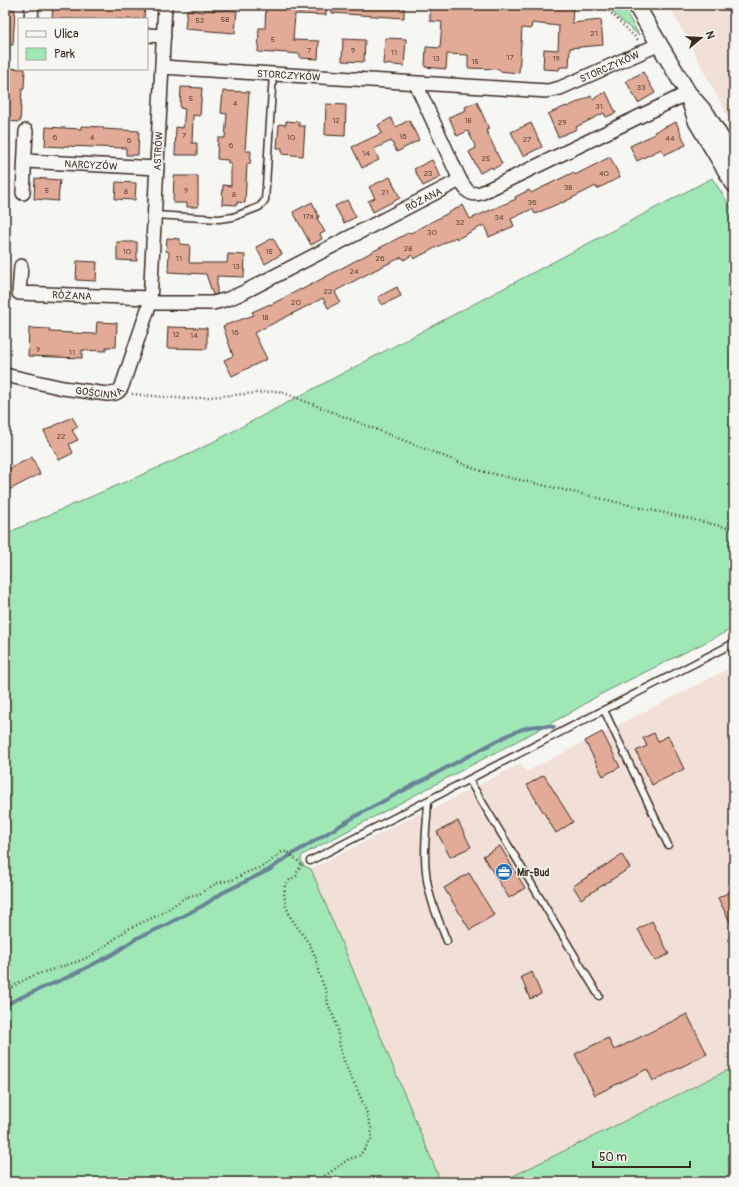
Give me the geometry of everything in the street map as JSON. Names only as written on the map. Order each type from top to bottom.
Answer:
[{"type":"street","points":[[32,5],[32,18]]},
{"type":"street","name":"ASTRÓW","points":[[150,301],[166,5]]},
{"type":"street","points":[[636,5],[654,47],[688,93],[707,115],[734,160]]},
{"type":"street","points":[[148,35],[164,36]]},
{"type":"street","name":"STORCZYKÓW","points":[[162,67],[416,84],[548,91],[560,88],[654,47]]},
{"type":"street","points":[[416,84],[460,180],[468,192],[472,194],[481,193],[688,93]]},
{"type":"street","points":[[688,93],[697,122],[734,184]]},
{"type":"street","points":[[23,192],[26,131]]},
{"type":"street","name":"NARCYZÓW","points":[[25,161],[156,168]]},
{"type":"street","name":"RÓŻANA","points":[[21,266],[20,293],[150,301],[213,303],[242,293],[460,180]]},
{"type":"street","name":"GOŚCINNA","points":[[5,375],[78,390],[107,394],[114,394],[118,392],[122,386],[150,301]]},
{"type":"lane","points":[[154,215],[219,219],[232,217],[262,204],[265,200],[273,74]]},
{"type":"lane","points":[[310,861],[734,643]]},
{"type":"lane","points":[[604,710],[668,845]]},
{"type":"lane","points":[[469,780],[599,996]]},
{"type":"lane","points":[[428,801],[425,854],[426,874],[430,894],[446,941]]},
{"type":"path","points":[[602,5],[654,47]]},
{"type":"path","points":[[118,392],[187,399],[279,391],[482,472],[734,529]]},
{"type":"path","points":[[5,991],[35,975],[82,960],[106,946],[128,929],[161,914],[186,897],[199,894],[217,883],[235,879],[245,873],[264,866],[282,852],[288,852],[302,864]]},
{"type":"path","points":[[310,861],[302,864],[296,876],[285,885],[284,893],[286,906],[291,918],[310,945],[315,956],[319,974],[327,994],[328,1004],[336,1023],[341,1052],[366,1111],[371,1128],[372,1139],[359,1156],[349,1159],[316,1182]]},
{"type":"shaded area","points":[[669,5],[734,5],[734,128]]},
{"type":"shaded area","points":[[734,666],[734,1067],[501,1182],[441,1182],[311,869],[420,813],[427,812],[521,763],[526,772]]},
{"type":"green space","points":[[605,5],[622,5],[639,35],[624,23]]},
{"type":"green space","points":[[712,178],[734,212],[734,628],[601,694],[568,714],[302,855],[301,860],[304,866],[311,869],[441,1182],[5,1182],[5,534],[192,453]]},
{"type":"green space","points":[[734,1067],[734,1182],[501,1182]]},
{"type":"building","points":[[53,5],[145,5],[144,18],[52,18]]},
{"type":"building","points":[[266,5],[326,5],[326,15],[295,14],[293,40],[319,41],[318,59],[300,58],[300,54],[258,52],[259,28],[265,28]]},
{"type":"building","points":[[332,5],[404,5],[404,18],[332,13]]},
{"type":"building","points":[[430,5],[545,5],[573,7],[572,23],[601,20],[603,45],[570,48],[569,67],[560,67],[559,70],[543,69],[544,49],[558,50],[559,26],[532,23],[531,29],[522,28],[519,73],[499,71],[499,69],[468,68],[468,55],[447,54],[446,69],[425,67],[426,47],[440,48],[442,22],[430,21]]},
{"type":"building","points":[[5,9],[15,10],[13,45],[5,44]]},
{"type":"building","points":[[187,10],[204,12],[205,10],[237,11],[235,33],[185,29]]},
{"type":"building","points":[[385,38],[406,39],[404,66],[383,64]]},
{"type":"building","points":[[343,39],[365,40],[364,62],[342,61]]},
{"type":"building","points":[[5,68],[25,70],[20,122],[5,121]]},
{"type":"building","points":[[643,72],[655,93],[638,103],[626,81]]},
{"type":"building","points":[[181,87],[202,88],[200,116],[193,115],[192,143],[197,143],[197,155],[175,155],[176,127],[183,128],[185,109],[180,108]]},
{"type":"building","points":[[223,91],[249,92],[245,151],[251,151],[250,164],[247,164],[245,203],[237,202],[237,205],[222,204],[223,185],[231,186],[231,163],[228,163],[228,160],[217,159],[218,138],[225,138],[227,114],[221,113]]},
{"type":"building","points":[[606,92],[616,113],[606,117],[604,113],[576,127],[577,129],[558,137],[548,114],[591,96],[593,99]]},
{"type":"building","points":[[477,102],[489,129],[486,130],[502,164],[493,169],[492,167],[480,173],[469,152],[476,148],[468,131],[457,136],[449,117],[466,110],[465,107]]},
{"type":"building","points":[[326,104],[346,105],[345,136],[325,135]]},
{"type":"building","points":[[391,118],[396,127],[409,120],[419,140],[397,152],[391,141],[374,149],[379,160],[362,168],[352,147],[382,133],[378,125]]},
{"type":"building","points":[[286,121],[299,122],[299,126],[305,126],[303,156],[282,154],[282,148],[277,148],[279,124],[286,125]]},
{"type":"building","points":[[676,122],[686,145],[664,155],[661,149],[637,161],[630,146],[655,134],[654,132]]},
{"type":"building","points":[[531,123],[542,147],[523,156],[511,132]]},
{"type":"building","points":[[81,126],[139,131],[138,155],[126,155],[126,148],[45,146],[46,127],[81,129]]},
{"type":"building","points":[[610,157],[620,177],[597,189],[596,186],[562,203],[535,214],[532,209],[511,219],[514,226],[489,237],[484,225],[457,239],[456,237],[414,259],[412,255],[404,260],[402,257],[337,290],[335,292],[340,302],[328,308],[323,298],[254,333],[267,359],[232,376],[224,360],[233,356],[223,326],[254,315],[252,312],[301,290],[463,205],[470,219],[516,199],[515,197],[529,190],[531,193],[574,172],[575,175]]},
{"type":"building","points":[[432,160],[441,177],[423,186],[414,169]]},
{"type":"building","points":[[174,176],[198,176],[198,207],[187,207],[187,203],[173,203]]},
{"type":"building","points":[[390,177],[400,198],[373,212],[368,201],[375,198],[369,187]]},
{"type":"building","points":[[35,178],[60,180],[58,201],[34,199]]},
{"type":"building","points":[[116,182],[136,183],[135,200],[115,199]]},
{"type":"building","points":[[347,200],[356,217],[344,223],[335,206]]},
{"type":"building","points":[[312,202],[319,217],[317,218],[325,232],[320,234],[322,239],[311,245],[293,212]]},
{"type":"building","points":[[167,238],[180,239],[180,244],[190,245],[189,263],[227,263],[228,254],[245,255],[244,277],[217,276],[217,294],[213,295],[206,274],[168,272],[169,252],[166,251]]},
{"type":"building","points":[[273,238],[282,254],[265,264],[256,247]]},
{"type":"building","points":[[117,242],[137,242],[137,261],[117,260]]},
{"type":"building","points":[[77,261],[97,262],[96,281],[76,280]]},
{"type":"building","points":[[397,287],[401,296],[382,305],[378,297]]},
{"type":"building","points":[[97,322],[117,323],[116,347],[106,347],[106,351],[82,350],[82,358],[28,356],[29,328],[50,329],[50,332],[96,334]]},
{"type":"building","points":[[168,327],[207,328],[207,349],[167,348]]},
{"type":"building","points":[[72,417],[78,427],[72,430],[78,440],[69,444],[73,453],[59,460],[44,431]]},
{"type":"building","points":[[32,457],[40,474],[5,492],[5,471]]},
{"type":"building","points":[[602,732],[620,767],[603,776],[585,741]]},
{"type":"building","points":[[654,733],[658,741],[668,736],[684,769],[652,785],[636,751],[647,746],[643,738]]},
{"type":"building","points":[[544,775],[573,822],[556,833],[527,785]]},
{"type":"building","points":[[458,821],[471,847],[450,857],[437,832]]},
{"type":"building","name":"Mir-Bud","points":[[500,846],[525,888],[509,898],[483,856]]},
{"type":"building","points":[[622,855],[630,868],[581,899],[573,886]]},
{"type":"building","points":[[469,873],[494,915],[470,930],[444,888]]},
{"type":"building","points":[[729,892],[734,902],[734,930],[718,898]]},
{"type":"building","points":[[652,921],[669,954],[655,961],[638,929]]},
{"type":"building","points":[[532,972],[541,994],[530,999],[521,977]]},
{"type":"building","points":[[687,1014],[707,1054],[653,1081],[647,1069],[595,1095],[575,1054],[608,1038],[614,1050]]},
{"type":"waterway","points":[[5,1005],[68,977],[113,954],[137,938],[162,927],[204,905],[222,893],[269,870],[286,858],[361,813],[508,735],[530,727],[554,727]]},
{"type":"place","name":"Mir-Bud","points":[[504,872]]}]
